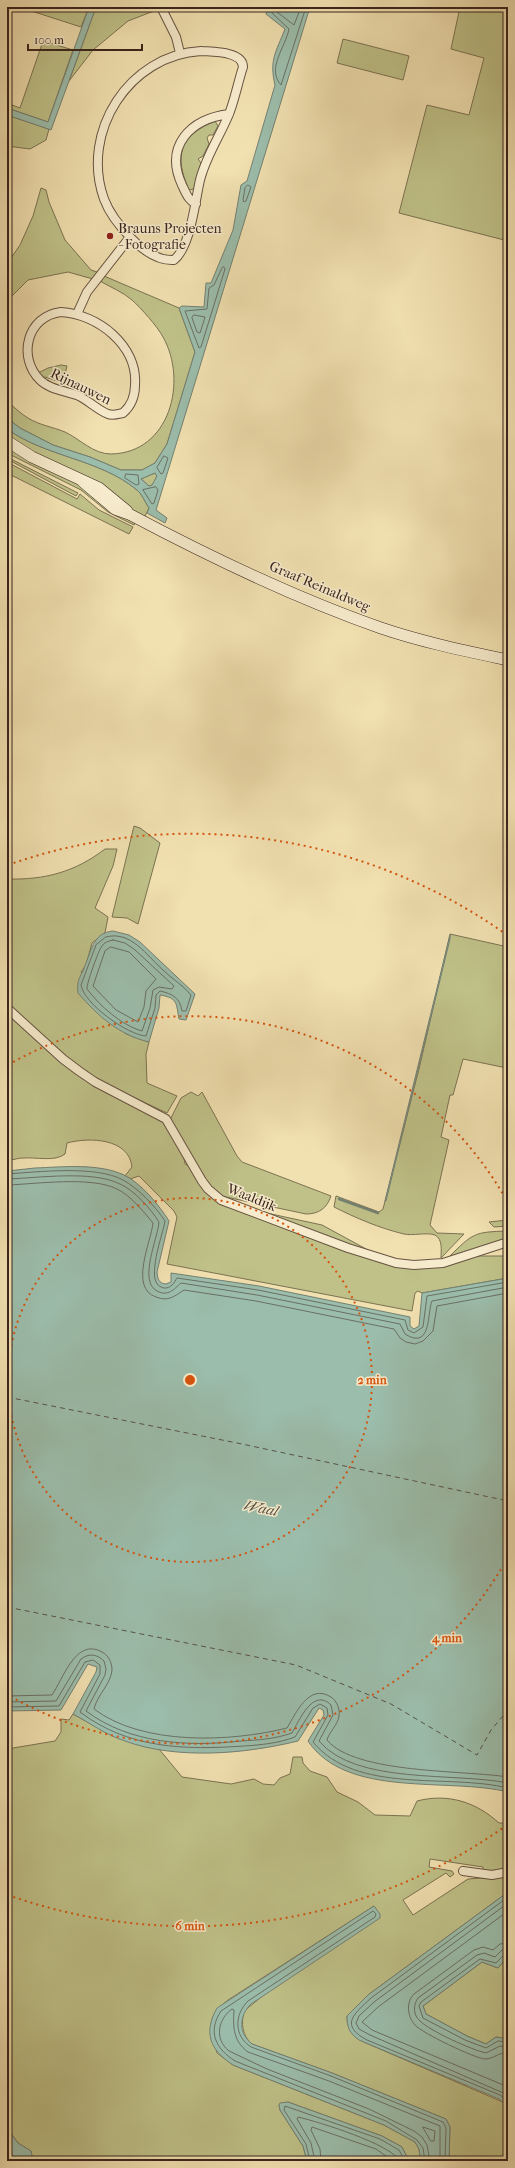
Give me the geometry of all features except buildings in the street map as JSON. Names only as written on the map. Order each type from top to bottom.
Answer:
[{"type":"main road","name":"Graaf Reinaldweg","points":[[7,441],[83,482],[114,509],[129,514],[303,598],[382,628],[461,650],[508,660]]},
{"type":"street","points":[[161,7],[176,37],[180,53]]},
{"type":"street","points":[[206,51],[240,58],[243,67],[229,114],[207,160],[200,180],[194,216],[180,254],[174,260],[155,256],[130,237],[112,216],[102,192],[98,161],[103,130],[112,108],[132,83],[156,64],[180,53],[206,51]]},
{"type":"street","points":[[196,204],[188,199],[177,173],[175,160],[177,148],[183,137],[196,126],[209,118],[229,114]]},
{"type":"street","points":[[77,314],[87,292],[130,237]]},
{"type":"street","name":"Rijnauwen","points":[[61,312],[77,314],[90,319],[109,331],[122,345],[131,358],[135,370],[135,392],[130,404],[123,413],[109,414],[79,396],[46,385],[38,378],[31,367],[27,345],[29,336],[34,327],[46,317],[53,314],[61,312]]},
{"type":"street","name":"Waaldijk","points":[[7,1008],[63,1059],[79,1071],[95,1082],[166,1119],[202,1182],[208,1190],[221,1200],[348,1248],[396,1263],[414,1265],[443,1263],[508,1242]]},
{"type":"street","points":[[463,1871],[492,1875],[508,1872]]},
{"type":"green space","points":[[19,7],[89,7],[81,27]]},
{"type":"green space","points":[[96,7],[157,7],[159,9],[128,21],[93,50],[69,81]]},
{"type":"green space","points":[[460,7],[508,7],[508,241],[399,213],[427,105],[469,115],[484,58],[451,49]]},
{"type":"green space","points":[[343,39],[409,56],[403,80],[337,63]]},
{"type":"green space","points":[[43,41],[73,50],[48,122],[7,108],[7,103],[20,108]]},
{"type":"green space","points":[[7,115],[49,129],[46,140],[30,149],[7,146]]},
{"type":"green space","points":[[215,121],[218,126],[213,135],[209,135],[207,138],[209,144],[203,156],[198,159],[201,163],[194,189],[189,190],[184,178],[182,167],[181,157],[183,148],[187,140],[194,133]]},
{"type":"green space","points":[[41,188],[46,190],[49,202],[65,240],[91,270],[97,272],[93,279],[68,272],[28,280],[7,301],[7,264],[20,245],[33,216]]},
{"type":"green space","points":[[104,276],[179,308],[195,352],[167,444],[155,463],[142,470],[121,470],[90,457],[53,445],[20,428],[7,418],[7,401],[32,420],[65,432],[98,452],[111,454],[131,450],[148,441],[160,428],[168,412],[173,393],[174,374],[170,355],[163,337],[149,317],[128,297],[100,281]]},
{"type":"green space","points":[[61,365],[67,366],[63,383],[45,377],[43,378],[38,373],[48,368]]},
{"type":"green space","points":[[7,429],[39,446],[90,464],[107,471],[122,480],[139,492],[149,508],[144,518],[7,437]]},
{"type":"green space","points":[[7,446],[79,484],[136,522],[134,525],[108,512],[81,490],[7,453]]},
{"type":"green space","points":[[7,457],[78,493],[76,496],[7,459]]},
{"type":"green space","points":[[7,462],[77,499],[80,494],[99,510],[133,527],[129,534],[7,473]]},
{"type":"green space","points":[[155,473],[157,476],[153,485],[149,486],[141,479]]},
{"type":"green space","points":[[134,826],[140,828],[160,843],[138,924],[127,918],[112,917]]},
{"type":"green space","points":[[105,849],[117,849],[113,866],[95,908],[108,917],[105,933],[92,943],[86,965],[81,972],[126,1034],[149,1042],[146,1054],[147,1083],[177,1096],[167,1113],[109,1086],[78,1067],[7,1004],[7,879],[34,878],[59,873],[82,864]]},
{"type":"green space","points":[[450,934],[508,947],[508,1064],[507,1068],[463,1059],[453,1095],[450,1095],[441,1137],[449,1140],[430,1225],[437,1233],[464,1234],[441,1258],[440,1242],[438,1237],[435,1235],[404,1234],[395,1232],[334,1207],[336,1196],[379,1212],[383,1209],[419,1069]]},
{"type":"green space","points":[[7,1012],[62,1061],[163,1121],[183,1153],[185,1164],[191,1167],[206,1192],[400,1266],[477,1256],[508,1256],[508,1278],[422,1293],[418,1291],[415,1293],[412,1311],[167,1264],[177,1217],[174,1211],[139,1176],[130,1179],[125,1176],[132,1167],[129,1157],[124,1150],[107,1142],[86,1140],[67,1143],[65,1154],[56,1158],[21,1158],[7,1161]]},
{"type":"green space","points":[[191,1092],[198,1096],[202,1092],[237,1156],[242,1162],[331,1196],[325,1207],[315,1213],[306,1214],[221,1196],[210,1188],[170,1120],[181,1098]]},
{"type":"green space","points":[[262,1212],[322,1225],[379,1256]]},
{"type":"green space","points":[[508,1220],[508,1226],[494,1227],[489,1222]]},
{"type":"green space","points":[[508,1231],[508,1239],[449,1257],[469,1238],[475,1235],[488,1232]]},
{"type":"green space","points":[[73,1714],[104,1731],[125,1740],[159,1749],[182,1777],[231,1784],[254,1779],[263,1784],[274,1785],[280,1778],[290,1774],[293,1757],[302,1757],[303,1763],[310,1771],[327,1777],[337,1792],[358,1802],[375,1815],[410,1816],[417,1801],[440,1798],[461,1801],[471,1805],[481,1810],[499,1823],[504,1823],[508,1820],[507,1870],[483,1872],[483,1867],[430,1859],[429,1867],[452,1871],[454,1874],[450,1877],[446,1873],[403,1900],[413,1915],[468,1879],[508,1876],[508,1892],[368,1995],[347,2016],[347,2021],[354,2036],[361,2041],[505,2103],[508,2106],[508,2161],[449,2161],[450,2127],[446,2119],[332,2073],[252,2044],[246,2037],[243,2029],[244,2011],[374,1906],[228,2000],[216,2012],[211,2024],[211,2030],[217,2053],[233,2065],[384,2125],[415,2142],[419,2149],[421,2161],[409,2161],[402,2147],[382,2136],[288,2102],[279,2105],[280,2110],[303,2146],[307,2161],[33,2161],[31,2151],[18,2143],[7,2128],[7,1749],[55,1741],[61,1732],[61,1719],[69,1720]]},
{"type":"green space","points":[[508,1956],[508,2039],[496,2037],[486,2044],[467,2036],[426,2014],[423,2006],[482,1962],[498,1968]]},
{"type":"water","points":[[89,7],[96,7],[51,130],[7,115],[7,108],[48,122]]},
{"type":"water","points":[[268,7],[310,7],[156,510],[167,518],[165,523],[147,513],[149,508],[137,490],[122,480],[107,471],[39,446],[22,438],[7,429],[7,418],[20,428],[53,445],[90,457],[121,470],[142,470],[155,463],[167,444],[195,352],[179,308],[182,306],[204,307],[206,283],[211,283],[233,230],[241,185],[247,181],[275,85],[273,76],[274,56],[285,29],[266,14]],"holes":[[[155,473],[157,476],[152,485],[149,486],[141,479]]]},
{"type":"water","points":[[113,931],[129,935],[140,942],[195,994],[186,1020],[179,1019],[176,1005],[173,1000],[166,996],[160,995],[159,1008],[149,1042],[128,1035],[110,1024],[101,1017],[78,993],[79,980],[92,947],[98,938],[107,932]]},
{"type":"water","points":[[450,935],[386,1201],[385,1201]]},
{"type":"water","name":"Waal","points":[[92,1167],[114,1171],[137,1183],[155,1202],[169,1221],[157,1272],[161,1283],[166,1284],[171,1282],[171,1273],[259,1286],[410,1317],[410,1326],[414,1329],[419,1326],[422,1293],[508,1278],[508,1792],[484,1788],[400,1783],[373,1779],[347,1771],[325,1759],[308,1741],[324,1715],[323,1710],[319,1708],[298,1741],[277,1746],[234,1752],[189,1753],[145,1747],[125,1741],[105,1732],[73,1714],[96,1672],[97,1667],[88,1664],[61,1710],[7,1711],[7,1171],[35,1168]]},
{"type":"water","points":[[508,1892],[508,1956],[498,1968],[482,1962],[423,2006],[426,2014],[467,2036],[486,2044],[496,2037],[508,2039],[508,2106],[499,2099],[359,2040],[349,2030],[347,2016],[368,1995]]},
{"type":"water","points":[[374,1906],[380,1914],[380,1918],[251,2004],[242,2019],[242,2030],[247,2040],[252,2044],[332,2073],[446,2119],[450,2127],[449,2161],[421,2161],[419,2149],[415,2142],[384,2125],[233,2065],[219,2053],[211,2040],[210,2025],[217,2008]]},
{"type":"water","points":[[288,2102],[382,2136],[402,2147],[409,2161],[307,2161],[303,2146],[280,2110],[280,2103]]},
{"type":"water","points":[[7,2128],[18,2143],[31,2151],[33,2161],[7,2161]]},
{"type":"waterway","points":[[339,1199],[378,1213]]},
{"type":"ferry route","points":[[7,1397],[242,1444],[508,1501]]},
{"type":"ferry route","points":[[7,1607],[296,1665],[391,1704],[477,1755],[491,1730],[508,1710]]},
{"type":"place","name":"Brauns Projecten - Fotografie","points":[[110,236]]}]
